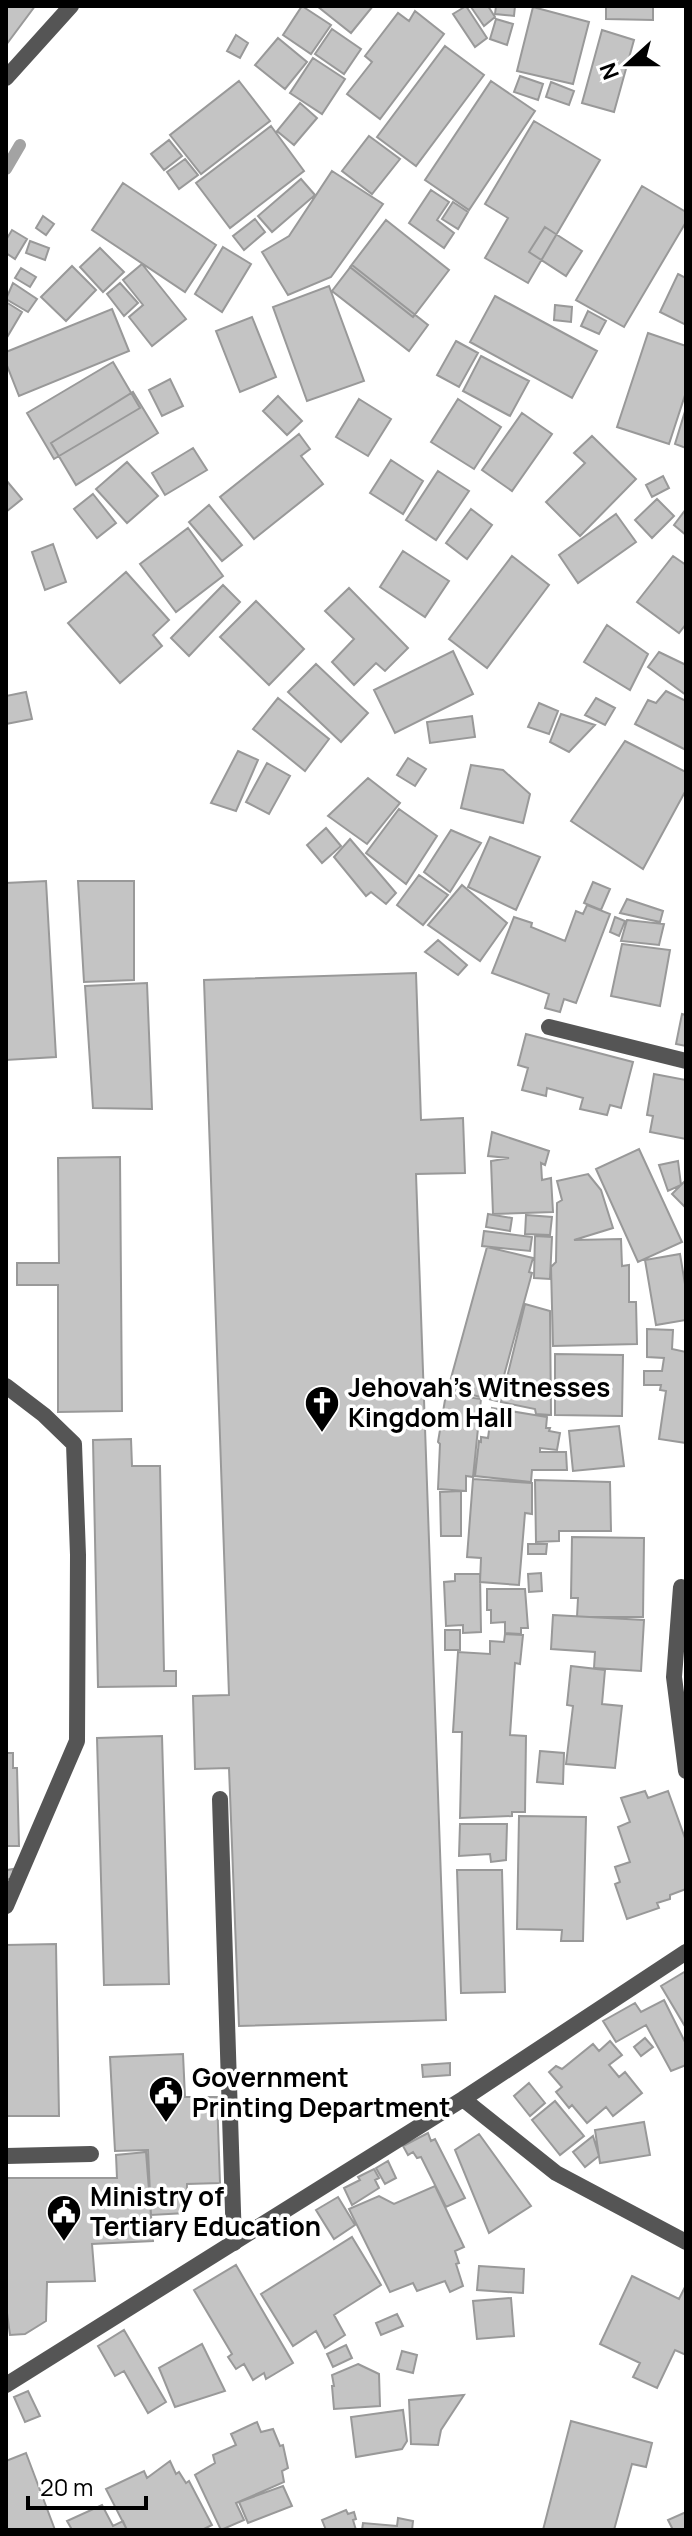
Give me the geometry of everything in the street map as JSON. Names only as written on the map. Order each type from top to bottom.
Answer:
[{"type":"street","points":[[6,78],[71,6]]},
{"type":"street","points":[[549,1027],[686,1061]]},
{"type":"street","points":[[6,1386],[44,1415],[74,1444],[78,1555],[77,1741],[6,1906]]},
{"type":"street","points":[[681,1587],[674,1677],[686,1771]]},
{"type":"street","points":[[220,1799],[234,2243]]},
{"type":"street","points":[[6,2385],[463,2099],[686,1952]]},
{"type":"street","points":[[463,2099],[556,2173],[686,2242]]},
{"type":"street","points":[[6,2156],[91,2154]]},
{"type":"building","points":[[6,6],[35,6],[6,45]]},
{"type":"building","points":[[302,6],[331,25],[311,54],[283,35]]},
{"type":"building","points":[[317,6],[373,6],[351,33]]},
{"type":"building","points":[[466,6],[487,38],[475,47],[453,14]]},
{"type":"building","points":[[488,6],[495,17],[484,26],[471,7]]},
{"type":"building","points":[[496,6],[515,6],[514,16],[495,14]]},
{"type":"building","points":[[606,6],[653,6],[653,20],[606,19]]},
{"type":"building","points":[[533,7],[589,22],[573,84],[517,71]]},
{"type":"building","points":[[415,11],[444,34],[380,119],[347,94],[372,62],[365,56],[398,13],[409,21]]},
{"type":"building","points":[[496,19],[513,24],[507,45],[490,39]]},
{"type":"building","points":[[332,29],[361,49],[344,74],[315,54]]},
{"type":"building","points":[[602,30],[634,40],[614,112],[582,103]]},
{"type":"building","points":[[236,35],[248,43],[240,58],[227,51]]},
{"type":"building","points":[[278,38],[307,62],[285,89],[255,65]]},
{"type":"building","points":[[445,46],[484,75],[416,166],[377,137]]},
{"type":"building","points":[[313,58],[345,79],[322,114],[290,93]]},
{"type":"building","points":[[520,76],[543,84],[538,100],[514,92]]},
{"type":"building","points":[[239,81],[270,121],[201,174],[170,135]]},
{"type":"building","points":[[491,81],[535,111],[469,210],[425,180]]},
{"type":"building","points":[[551,82],[574,91],[569,105],[546,97]]},
{"type":"building","points":[[300,103],[317,118],[294,145],[277,131]]},
{"type":"building","points":[[534,121],[600,160],[528,283],[485,258],[508,218],[485,204]]},
{"type":"building","points":[[271,126],[304,171],[230,228],[196,183]]},
{"type":"building","points":[[369,136],[400,159],[372,194],[342,171]]},
{"type":"building","points":[[169,140],[182,156],[164,170],[151,154]]},
{"type":"building","points":[[185,159],[198,175],[179,189],[167,172]]},
{"type":"building","points":[[332,171],[383,204],[331,277],[288,295],[262,252],[289,236]]},
{"type":"building","points":[[301,179],[315,195],[272,232],[258,216]]},
{"type":"building","points":[[123,183],[216,245],[185,292],[92,230]]},
{"type":"building","points":[[642,186],[686,212],[686,222],[624,327],[576,300]]},
{"type":"building","points":[[431,190],[449,202],[437,220],[454,233],[444,248],[409,223]]},
{"type":"building","points":[[453,202],[468,212],[458,229],[442,219]]},
{"type":"building","points":[[43,216],[54,224],[46,235],[36,228]]},
{"type":"building","points":[[255,219],[265,232],[244,250],[233,236]]},
{"type":"building","points":[[386,220],[449,270],[413,317],[350,267]]},
{"type":"building","points":[[545,227],[582,251],[566,276],[529,252]]},
{"type":"building","points":[[12,230],[27,239],[15,259],[6,253],[6,240]]},
{"type":"building","points":[[30,241],[49,248],[45,260],[26,253]]},
{"type":"building","points":[[223,247],[251,264],[222,312],[195,294]]},
{"type":"building","points":[[100,248],[124,272],[103,292],[80,267]]},
{"type":"building","points":[[142,264],[186,319],[152,346],[129,317],[143,305],[123,280]]},
{"type":"building","points":[[352,265],[428,325],[409,351],[332,291]]},
{"type":"building","points":[[72,266],[96,290],[66,321],[41,297]]},
{"type":"building","points":[[21,268],[36,277],[30,287],[15,278]]},
{"type":"building","points":[[678,274],[686,278],[686,325],[660,312]]},
{"type":"building","points":[[13,283],[37,299],[28,312],[6,299]]},
{"type":"building","points":[[120,283],[138,303],[124,316],[107,294]]},
{"type":"building","points":[[329,286],[364,381],[307,401],[273,307]]},
{"type":"building","points":[[495,296],[597,351],[572,398],[470,342]]},
{"type":"building","points":[[6,302],[22,312],[6,339]]},
{"type":"building","points":[[555,305],[572,307],[571,322],[554,320]]},
{"type":"building","points":[[112,309],[129,351],[19,396],[6,363],[6,352]]},
{"type":"building","points":[[588,311],[606,321],[599,334],[581,326]]},
{"type":"building","points":[[252,317],[276,377],[240,392],[216,331]]},
{"type":"building","points":[[648,333],[686,346],[686,392],[669,444],[617,427]]},
{"type":"building","points":[[456,341],[478,353],[459,387],[437,375]]},
{"type":"building","points":[[481,356],[529,381],[510,416],[463,391]]},
{"type":"building","points":[[113,362],[140,408],[54,459],[27,413]]},
{"type":"building","points":[[170,379],[183,406],[162,416],[149,390]]},
{"type":"building","points":[[133,392],[158,433],[76,485],[51,443]]},
{"type":"building","points":[[278,396],[302,421],[287,435],[263,411]]},
{"type":"building","points":[[359,399],[391,419],[368,456],[336,437]]},
{"type":"building","points":[[458,399],[501,427],[474,469],[431,442]]},
{"type":"building","points":[[686,408],[686,448],[675,444]]},
{"type":"building","points":[[522,413],[552,434],[512,491],[482,470]]},
{"type":"building","points":[[299,434],[310,449],[301,456],[323,484],[254,539],[220,497]]},
{"type":"building","points":[[592,436],[636,479],[580,536],[546,502],[585,463],[574,453]]},
{"type":"building","points":[[193,448],[207,470],[165,495],[152,473]]},
{"type":"building","points":[[391,460],[423,481],[403,514],[370,493]]},
{"type":"building","points":[[127,462],[158,496],[127,523],[96,489]]},
{"type":"building","points":[[438,471],[469,491],[436,540],[406,520]]},
{"type":"building","points":[[663,476],[669,488],[652,497],[646,485]]},
{"type":"building","points":[[6,480],[22,499],[6,512]]},
{"type":"building","points":[[93,494],[116,523],[97,538],[74,509]]},
{"type":"building","points":[[657,499],[674,516],[652,538],[635,520]]},
{"type":"building","points":[[209,505],[242,545],[222,561],[189,522]]},
{"type":"building","points":[[471,509],[492,525],[467,559],[446,543]]},
{"type":"building","points":[[686,509],[686,535],[674,525]]},
{"type":"building","points":[[616,514],[636,542],[578,583],[559,555]]},
{"type":"building","points":[[188,528],[223,576],[176,612],[140,564]]},
{"type":"building","points":[[53,544],[66,582],[45,590],[32,552]]},
{"type":"building","points":[[403,551],[449,581],[425,617],[380,587]]},
{"type":"building","points":[[512,556],[549,585],[487,668],[449,639]]},
{"type":"building","points":[[673,556],[686,565],[686,624],[679,633],[637,602]]},
{"type":"building","points":[[126,572],[169,620],[153,635],[162,646],[120,683],[68,623]]},
{"type":"building","points":[[223,585],[240,602],[189,656],[171,638]]},
{"type":"building","points":[[349,588],[408,648],[385,671],[376,663],[354,685],[332,662],[354,639],[325,611]]},
{"type":"building","points":[[256,601],[304,649],[269,685],[220,637]]},
{"type":"building","points":[[607,625],[648,654],[630,690],[584,662]]},
{"type":"building","points":[[453,651],[473,694],[395,733],[374,690]]},
{"type":"building","points":[[659,652],[686,665],[686,695],[648,667]]},
{"type":"building","points":[[316,664],[368,713],[341,742],[288,692]]},
{"type":"building","points":[[666,691],[686,701],[686,750],[635,724],[648,700],[656,703]]},
{"type":"building","points":[[26,692],[32,719],[6,724],[6,696]]},
{"type":"building","points":[[278,698],[329,739],[305,771],[253,729]]},
{"type":"building","points":[[596,698],[615,708],[605,725],[585,715]]},
{"type":"building","points":[[539,703],[558,711],[549,734],[528,727]]},
{"type":"building","points":[[561,714],[595,725],[569,752],[550,742]]},
{"type":"building","points":[[472,716],[475,737],[430,743],[427,722]]},
{"type":"building","points":[[625,741],[686,772],[686,790],[643,869],[571,821]]},
{"type":"building","points":[[238,751],[258,760],[236,811],[211,803]]},
{"type":"building","points":[[408,758],[426,769],[415,786],[397,775]]},
{"type":"building","points":[[267,763],[290,776],[269,814],[246,802]]},
{"type":"building","points":[[471,765],[503,770],[530,794],[523,823],[461,808]]},
{"type":"building","points":[[368,778],[400,803],[367,844],[328,816]]},
{"type":"building","points":[[399,809],[437,836],[406,884],[366,853]]},
{"type":"building","points":[[326,828],[341,846],[322,863],[307,845]]},
{"type":"building","points":[[451,830],[481,843],[450,892],[424,872]]},
{"type":"building","points":[[490,837],[540,857],[516,910],[468,887]]},
{"type":"building","points":[[350,839],[396,893],[386,904],[371,892],[366,896],[334,857]]},
{"type":"building","points":[[419,875],[448,895],[423,925],[397,905]]},
{"type":"building","points":[[46,881],[56,1057],[6,1060],[6,883]]},
{"type":"building","points":[[78,881],[134,881],[134,980],[84,982]]},
{"type":"building","points":[[593,882],[610,889],[601,910],[584,903]]},
{"type":"building","points":[[462,885],[507,923],[480,961],[428,925]]},
{"type":"building","points":[[627,899],[663,911],[660,922],[620,913]]},
{"type":"building","points":[[587,905],[610,914],[576,1003],[564,999],[560,1012],[545,1008],[549,994],[492,973],[514,917],[565,941],[576,911],[583,914]]},
{"type":"building","points":[[615,917],[625,921],[619,936],[610,932]]},
{"type":"building","points":[[627,920],[664,924],[659,945],[621,941]]},
{"type":"building","points":[[438,940],[467,965],[458,975],[425,952]]},
{"type":"building","points":[[622,944],[670,950],[660,1006],[611,996]]},
{"type":"building","name":"Jehovah’s Witnesses Kingdom Hall","points":[[416,973],[421,1120],[463,1118],[465,1173],[416,1174],[446,2020],[239,2026],[229,1768],[195,1769],[193,1696],[229,1695],[204,980]]},
{"type":"building","points":[[147,983],[152,1109],[93,1108],[85,986]]},
{"type":"building","points":[[682,1014],[686,1015],[686,1046],[676,1044]]},
{"type":"building","points":[[526,1034],[633,1062],[621,1108],[610,1105],[607,1115],[580,1109],[583,1098],[547,1088],[546,1096],[522,1090],[528,1068],[518,1065]]},
{"type":"building","points":[[654,1074],[686,1080],[686,1139],[650,1132],[653,1116],[647,1115]]},
{"type":"building","points":[[492,1132],[549,1151],[545,1165],[541,1163],[542,1180],[551,1178],[553,1212],[493,1214],[491,1161],[509,1158],[488,1156]]},
{"type":"building","points":[[639,1149],[682,1242],[638,1262],[596,1169]]},
{"type":"building","points":[[120,1157],[122,1411],[58,1412],[58,1285],[17,1285],[17,1263],[59,1263],[58,1158]]},
{"type":"building","points":[[678,1161],[681,1185],[668,1191],[659,1165]]},
{"type":"building","points":[[588,1174],[601,1190],[613,1228],[574,1240],[621,1239],[622,1266],[629,1265],[629,1302],[636,1302],[637,1344],[553,1346],[551,1267],[556,1262],[557,1203],[562,1200],[557,1181]]},
{"type":"building","points":[[686,1180],[686,1206],[685,1207],[672,1194]]},
{"type":"building","points":[[488,1214],[512,1218],[510,1231],[486,1227]]},
{"type":"building","points":[[526,1215],[552,1217],[550,1235],[525,1234]]},
{"type":"building","points":[[484,1231],[532,1237],[530,1251],[482,1246]]},
{"type":"building","points":[[535,1236],[552,1237],[550,1279],[534,1278]]},
{"type":"building","points":[[487,1247],[533,1258],[529,1272],[532,1273],[497,1401],[448,1389]]},
{"type":"building","points":[[680,1254],[686,1290],[686,1320],[656,1325],[645,1260]]},
{"type":"building","points":[[525,1304],[550,1311],[551,1415],[536,1414],[535,1409],[501,1402]]},
{"type":"building","points":[[647,1329],[673,1330],[672,1349],[686,1352],[686,1443],[659,1439],[666,1391],[660,1390],[661,1385],[644,1385],[644,1371],[662,1371],[664,1358],[647,1357]]},
{"type":"building","points":[[555,1354],[623,1355],[622,1416],[555,1415]]},
{"type":"building","points":[[446,1394],[481,1399],[473,1477],[466,1476],[466,1491],[438,1489],[438,1442]]},
{"type":"building","points":[[492,1408],[547,1417],[546,1428],[560,1433],[557,1450],[540,1448],[540,1452],[566,1452],[567,1470],[532,1470],[531,1482],[475,1476],[479,1441],[481,1437],[488,1438]]},
{"type":"building","points":[[619,1426],[624,1466],[573,1471],[569,1431]]},
{"type":"building","points":[[131,1439],[132,1466],[160,1466],[164,1671],[176,1671],[176,1686],[98,1687],[93,1440]]},
{"type":"building","points":[[473,1479],[532,1483],[532,1514],[525,1513],[519,1585],[480,1582],[481,1558],[467,1557]]},
{"type":"building","points":[[535,1480],[610,1482],[611,1531],[559,1531],[559,1541],[536,1542]]},
{"type":"building","points":[[461,1491],[461,1536],[441,1536],[440,1492]]},
{"type":"building","points":[[572,1537],[644,1538],[643,1617],[577,1617],[578,1598],[571,1598]]},
{"type":"building","points":[[528,1544],[547,1544],[546,1554],[528,1554]]},
{"type":"building","points":[[541,1573],[542,1591],[529,1592],[528,1574]]},
{"type":"building","points":[[455,1574],[480,1574],[481,1632],[463,1633],[463,1625],[446,1626],[444,1582],[455,1581]]},
{"type":"building","points":[[487,1589],[525,1589],[528,1628],[521,1628],[521,1634],[505,1633],[505,1622],[491,1623],[491,1610],[487,1610]]},
{"type":"building","points":[[553,1615],[644,1620],[641,1671],[594,1668],[595,1652],[551,1649]]},
{"type":"building","points":[[445,1630],[460,1630],[460,1650],[445,1650]]},
{"type":"building","points":[[505,1634],[523,1635],[520,1664],[515,1663],[510,1735],[526,1736],[525,1812],[512,1812],[512,1816],[460,1818],[462,1732],[453,1732],[458,1652],[490,1654],[490,1641],[504,1642]]},
{"type":"building","points":[[571,1666],[605,1670],[602,1704],[622,1706],[615,1768],[566,1764],[573,1706],[567,1705]]},
{"type":"building","points":[[162,1736],[169,1984],[104,1985],[97,1738]]},
{"type":"building","points":[[540,1751],[564,1753],[563,1784],[537,1782]]},
{"type":"building","points":[[6,1753],[13,1753],[13,1768],[17,1768],[19,1846],[6,1846]]},
{"type":"building","points":[[645,1791],[648,1798],[668,1791],[686,1841],[686,1889],[657,1903],[659,1908],[627,1919],[615,1884],[620,1882],[615,1867],[630,1862],[618,1827],[630,1822],[621,1798]]},
{"type":"building","points":[[519,1816],[586,1817],[583,1941],[561,1941],[562,1930],[517,1929]]},
{"type":"building","points":[[460,1824],[507,1824],[506,1860],[491,1862],[490,1854],[459,1856]]},
{"type":"building","points":[[6,1846],[7,1870],[13,1869],[13,1879],[6,1879]]},
{"type":"building","points":[[457,1870],[502,1870],[505,1992],[461,1993]]},
{"type":"building","points":[[56,1944],[59,2116],[6,2116],[6,1945]]},
{"type":"building","points":[[686,1971],[686,2028],[661,1986]]},
{"type":"building","points":[[664,2000],[686,2044],[686,2065],[671,2071],[646,2025],[616,2042],[603,2021],[635,2003],[641,2012]]},
{"type":"building","points":[[645,2038],[653,2047],[641,2056],[634,2047]]},
{"type":"building","points":[[610,2041],[622,2055],[609,2065],[619,2077],[625,2072],[642,2093],[613,2116],[606,2107],[587,2123],[556,2092],[562,2087],[549,2072],[556,2066],[562,2069],[593,2044],[599,2051]]},
{"type":"building","name":"Government Printing Department","points":[[183,2054],[185,2097],[217,2097],[220,2183],[187,2184],[186,2213],[151,2215],[148,2150],[115,2151],[110,2057]]},
{"type":"building","points":[[450,2063],[450,2075],[423,2077],[422,2065]]},
{"type":"building","points":[[529,2083],[545,2103],[530,2116],[514,2096]]},
{"type":"building","points":[[555,2101],[584,2136],[560,2155],[532,2120]]},
{"type":"building","points":[[644,2122],[650,2155],[600,2163],[595,2130]]},
{"type":"building","points":[[428,2133],[431,2141],[435,2139],[465,2198],[446,2207],[421,2157],[417,2158],[413,2152],[408,2155],[403,2146]]},
{"type":"building","points":[[479,2134],[531,2206],[489,2233],[455,2150]]},
{"type":"building","points":[[593,2136],[599,2156],[585,2167],[573,2152]]},
{"type":"building","name":"Ministry of Tertiary Education","points":[[146,2152],[153,2241],[92,2244],[95,2281],[47,2282],[46,2321],[25,2334],[10,2335],[6,2306],[6,2178],[117,2178],[116,2155]]},
{"type":"building","points":[[388,2161],[396,2178],[385,2184],[376,2168]]},
{"type":"building","points":[[374,2169],[379,2178],[375,2180],[379,2188],[352,2205],[344,2188]]},
{"type":"building","points":[[435,2186],[464,2247],[455,2251],[463,2286],[450,2292],[445,2281],[417,2291],[413,2283],[390,2292],[349,2209],[379,2196],[394,2204]]},
{"type":"building","points":[[338,2197],[355,2225],[334,2239],[316,2210]]},
{"type":"building","points":[[352,2237],[381,2285],[334,2315],[345,2335],[325,2348],[316,2331],[293,2346],[261,2294]]},
{"type":"building","points":[[236,2265],[293,2363],[266,2379],[264,2373],[253,2380],[244,2364],[236,2369],[228,2357],[232,2354],[194,2290]]},
{"type":"building","points":[[479,2266],[524,2269],[523,2293],[477,2290]]},
{"type":"building","points":[[632,2276],[679,2299],[686,2285],[686,2355],[675,2350],[657,2388],[633,2377],[640,2363],[600,2344]]},
{"type":"building","points":[[511,2298],[514,2336],[477,2339],[473,2301]]},
{"type":"building","points":[[397,2314],[403,2326],[381,2335],[376,2323]]},
{"type":"building","points":[[124,2330],[166,2402],[148,2413],[124,2371],[115,2376],[98,2346]]},
{"type":"building","points":[[202,2344],[225,2391],[175,2407],[159,2368]]},
{"type":"building","points":[[346,2345],[352,2358],[333,2367],[327,2354]]},
{"type":"building","points":[[402,2351],[417,2355],[413,2373],[397,2369]]},
{"type":"building","points":[[358,2364],[379,2374],[380,2406],[334,2409],[332,2375]]},
{"type":"building","points":[[28,2391],[40,2416],[25,2422],[14,2397]]},
{"type":"building","points":[[464,2395],[441,2430],[438,2445],[411,2444],[409,2400]]},
{"type":"building","points":[[403,2410],[407,2441],[402,2449],[356,2457],[351,2417]]},
{"type":"building","points":[[571,2421],[652,2443],[646,2467],[632,2464],[614,2530],[543,2530]]},
{"type":"building","points":[[257,2422],[261,2432],[273,2429],[280,2446],[283,2445],[288,2468],[282,2471],[284,2482],[236,2503],[244,2520],[221,2530],[195,2475],[215,2463],[213,2455],[236,2445],[231,2434]]},
{"type":"building","points":[[26,2453],[55,2530],[6,2530],[6,2461]]},
{"type":"building","points":[[170,2461],[176,2474],[179,2472],[186,2483],[189,2481],[212,2525],[202,2530],[127,2530],[106,2489],[144,2471],[147,2478]]},
{"type":"building","points":[[283,2486],[292,2506],[248,2523],[239,2502]]},
{"type":"building","points":[[102,2505],[113,2526],[123,2521],[127,2530],[68,2530],[71,2528],[67,2521]]},
{"type":"building","points":[[346,2510],[348,2514],[354,2512],[356,2530],[326,2530],[322,2520]]},
{"type":"building","points":[[686,2512],[686,2530],[673,2530],[668,2520]]},
{"type":"building","points":[[398,2518],[413,2521],[412,2530],[362,2530],[363,2523],[397,2526]]},
{"type":"waterway","points":[[6,169],[20,145]]},
{"type":"place","name":"Jehovah’s Witnesses Kingdom Hall","points":[[322,1434]]},
{"type":"place","name":"Government Printing Department","points":[[166,2124]]},
{"type":"place","name":"Ministry of Tertiary Education","points":[[64,2243]]}]
